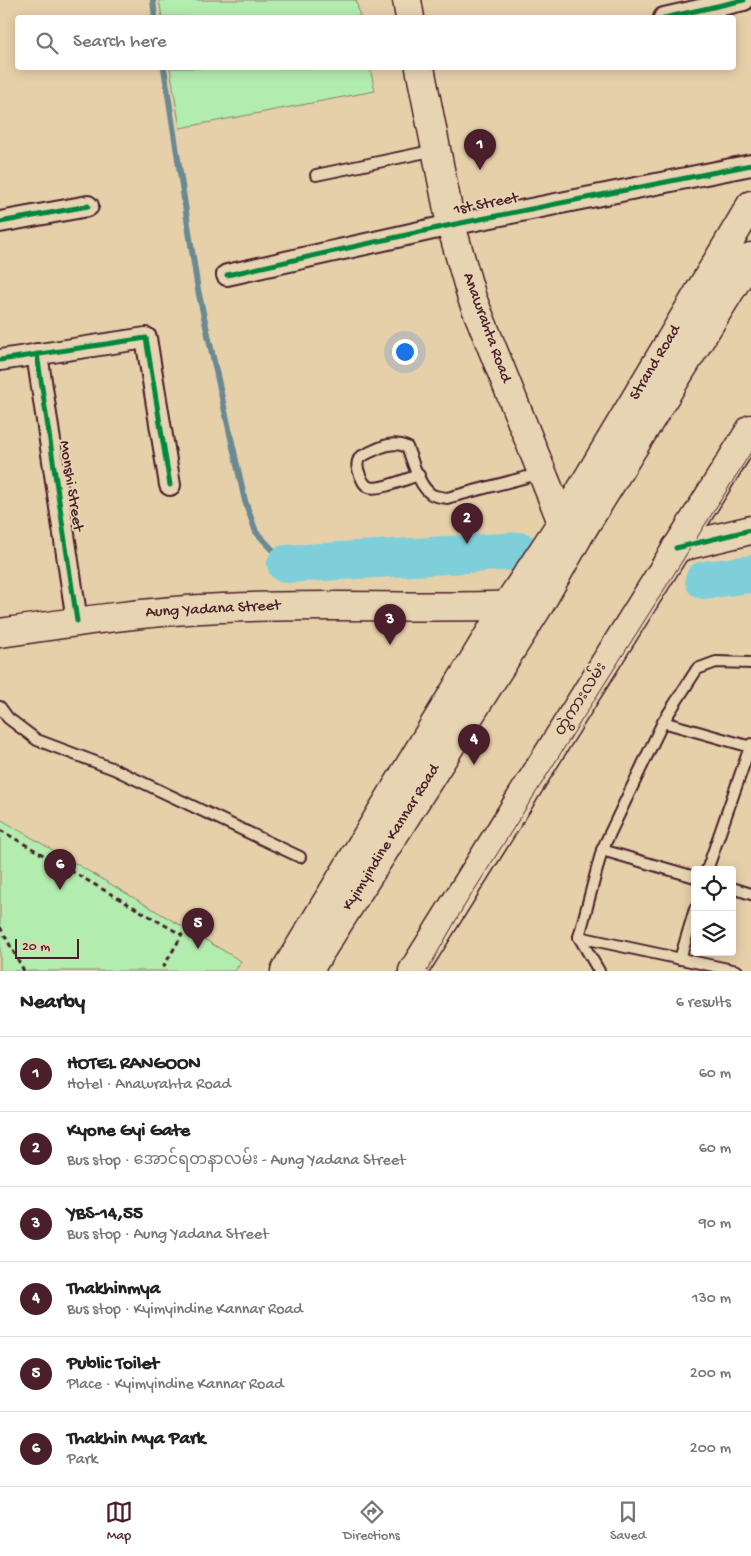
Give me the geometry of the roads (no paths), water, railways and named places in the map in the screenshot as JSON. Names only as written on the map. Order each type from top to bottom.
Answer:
[{"type":"main road","points":[[407,0],[410,15]]},
{"type":"main road","name":"Anawrahta Road","points":[[426,70],[437,150],[452,225],[472,298],[543,472],[570,528]]},
{"type":"main road","name":"Strand Road","points":[[540,604],[570,528],[751,204]]},
{"type":"main road","name":"Strand Road","points":[[507,605],[570,528],[751,257]]},
{"type":"main road","name":"တွဲကားလမ်း","points":[[413,971],[751,429]]},
{"type":"main road","points":[[676,548],[751,530]]},
{"type":"main road","name":"Aung Yadana Street","points":[[0,633],[114,616],[221,608],[322,605],[540,604]]},
{"type":"main road","name":"Kyimyindine Kannar Road","points":[[308,971],[540,604]]},
{"type":"main road","name":"Kyimyindine Kannar Road","points":[[285,971],[507,605]]},
{"type":"street","points":[[677,15],[744,0]]},
{"type":"street","name":"1st Street","points":[[227,275],[452,225],[751,165]]},
{"type":"street","points":[[0,222],[88,206]]},
{"type":"street","points":[[0,360],[146,338],[170,485]]},
{"type":"street","name":"Monshi Street","points":[[37,354],[77,621]]},
{"type":"lane","points":[[316,175],[437,150]]},
{"type":"lane","points":[[419,475],[377,488],[369,487],[364,484],[357,469],[357,461],[360,457],[384,446],[399,443],[407,447],[419,475],[422,485],[432,496],[447,498],[543,472]]},
{"type":"lane","points":[[599,971],[579,937],[602,850],[664,722],[697,669],[716,662],[751,663]]},
{"type":"lane","points":[[0,707],[8,718],[37,740],[114,769],[300,857]]},
{"type":"lane","points":[[664,722],[751,746],[708,866]]},
{"type":"lane","points":[[602,850],[691,876]]},
{"type":"lane","points":[[736,889],[751,894]]},
{"type":"lane","points":[[680,959],[694,911]]},
{"type":"lane","points":[[579,937],[737,971]]},
{"type":"waterway","points":[[153,0],[155,15]]},
{"type":"waterway","points":[[164,70],[198,290],[245,501],[256,532],[286,564]]},
{"type":"waterway","points":[[286,564],[520,551]]},
{"type":"waterway","points":[[704,580],[751,574]]},
{"type":"tram line","points":[[427,971],[463,908],[751,452]]},
{"type":"place","name":"HOTEL RANGOON","points":[[480,170]]},
{"type":"place","name":"Kyone Gyi Gate","points":[[467,544]]},
{"type":"place","name":"YBS-14,55","points":[[390,645]]},
{"type":"place","name":"Thakhinmya","points":[[474,765]]},
{"type":"place","name":"Thakhin Mya Park","points":[[60,890]]},
{"type":"place","name":"Public Toilet","points":[[198,949]]}]
